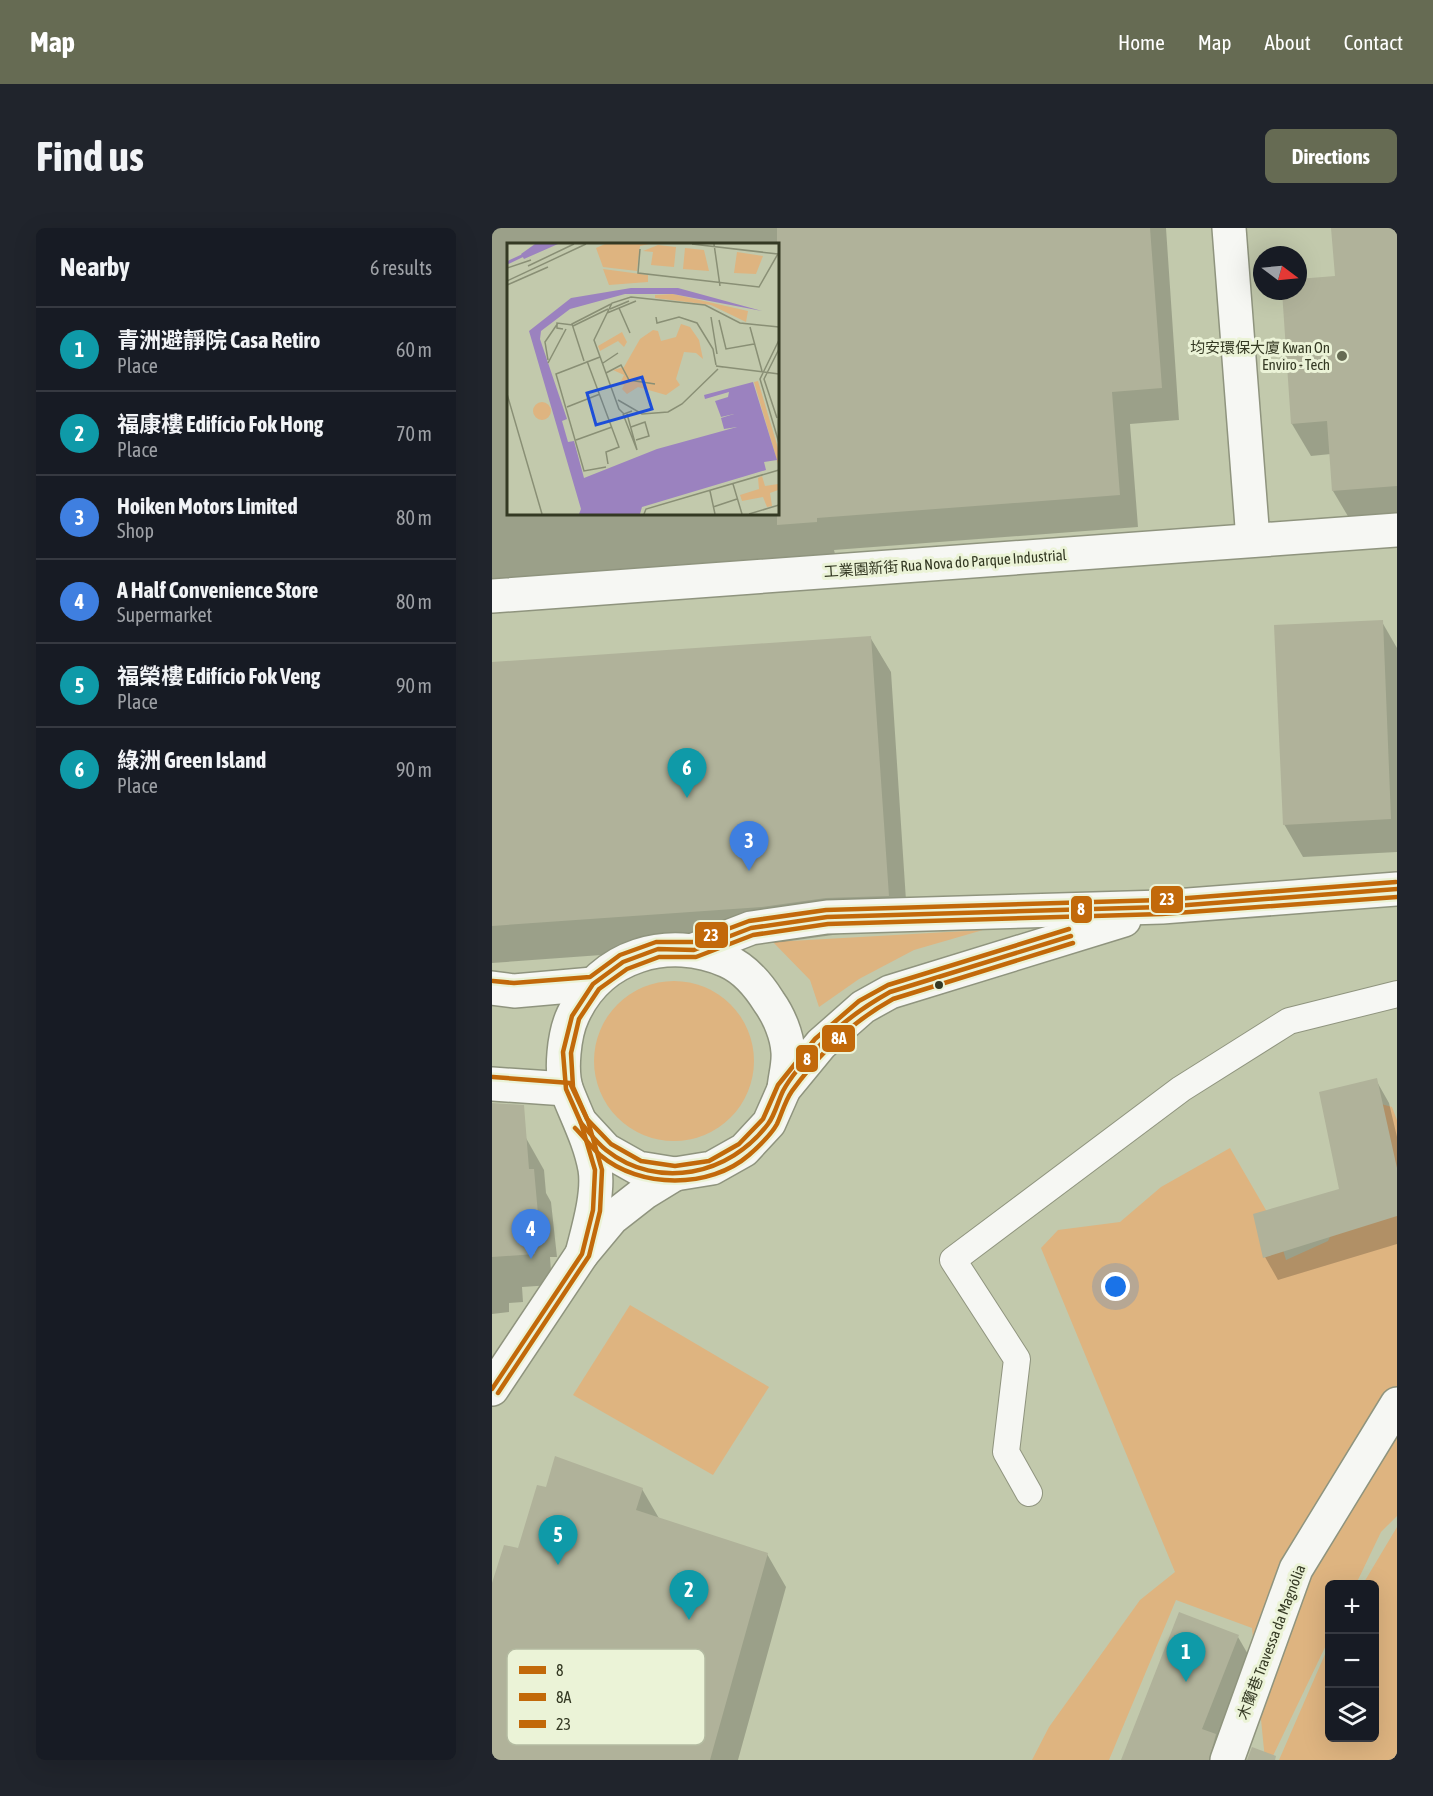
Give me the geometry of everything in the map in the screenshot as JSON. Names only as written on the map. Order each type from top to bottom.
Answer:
[{"type":"main road","points":[[1229,228],[1253,540]]},
{"type":"main road","name":"工業園新街 Rua Nova do Parque Industrial","points":[[492,596],[1397,530]]},
{"type":"main road","points":[[694,950],[751,928],[827,917],[1162,907],[1397,889]]},
{"type":"main road","points":[[581,1123],[606,1150],[638,1168],[675,1174],[712,1168],[744,1150],[769,1123],[784,1089],[821,1044],[863,1007],[890,992],[1162,907]]},
{"type":"main road","points":[[582,1254],[593,1210],[595,1170],[581,1123],[566,1089],[564,1052],[572,1016],[593,984],[623,962],[658,950],[694,950],[729,961],[758,984],[778,1016],[788,1052],[784,1089]]},
{"type":"main road","points":[[492,988],[513,991],[593,984]]},
{"type":"main road","points":[[492,1084],[566,1089]]},
{"type":"main road","points":[[492,1389],[582,1254],[612,1218],[644,1193],[675,1174]]},
{"type":"main road","name":"木蘭巷 Travessa da Magnólia","points":[[1227,1760],[1296,1569],[1397,1404]]},
{"type":"lane","points":[[1029,1493],[1006,1452],[1017,1359],[953,1260],[1181,1089],[1289,1021],[1397,994]]},
{"type":"shaded area","points":[[983,930],[914,950],[859,979],[819,1007],[810,980],[773,942]]},
{"type":"shaded area","points":[[674,981],[704,987],[730,1005],[748,1031],[754,1061],[748,1091],[730,1117],[704,1135],[674,1141],[644,1135],[618,1117],[600,1091],[594,1061],[600,1031],[618,1005],[644,987]]},
{"type":"shaded area","points":[[1356,1097],[1392,1107],[1397,1120],[1397,1516],[1381,1532],[1358,1580],[1325,1580],[1325,1647],[1271,1760],[1265,1760],[1252,1628],[1176,1600],[1109,1760],[1032,1760],[1049,1727],[1140,1600],[1175,1572],[1041,1248],[1058,1230],[1120,1222],[1161,1187],[1230,1148],[1277,1229],[1286,1260],[1328,1241],[1347,1201]]},
{"type":"shaded area","points":[[630,1305],[769,1387],[713,1475],[573,1395]]},
{"type":"shaded area","points":[[1397,1527],[1397,1760],[1279,1760],[1325,1654],[1325,1742],[1379,1742],[1379,1580],[1365,1580]]},
{"type":"building","points":[[777,228],[1150,228],[1162,388],[1112,392],[1120,495],[817,518],[817,522],[777,525]]},
{"type":"building","name":"均安環保大廈 Kwan On Enviro - Tech","points":[[1331,228],[1397,228],[1397,486],[1332,491],[1327,421],[1291,424],[1283,300],[1307,300],[1307,278],[1335,276]]},
{"type":"building","points":[[1383,620],[1391,819],[1283,825],[1274,625]]},
{"type":"building","points":[[871,636],[889,896],[826,898],[762,907],[492,926],[492,662]]},
{"type":"building","points":[[1377,1078],[1397,1168],[1397,1216],[1263,1258],[1253,1214],[1339,1189],[1319,1092]]},
{"type":"building","points":[[492,1103],[524,1105],[529,1169],[534,1169],[539,1225],[533,1226],[535,1254],[492,1257]]},
{"type":"building","points":[[555,1456],[643,1488],[636,1510],[768,1553],[710,1760],[492,1760],[492,1583],[504,1545],[518,1548],[537,1485],[546,1487]]},
{"type":"building","points":[[1179,1612],[1239,1635],[1202,1729],[1216,1734],[1209,1760],[1121,1760]]},
{"type":"building","points":[[1252,1747],[1276,1756],[1275,1760],[1247,1760]]},
{"type":"transit line","name":"23","points":[[493,981],[514,983],[590,977],[620,955],[656,942],[693,942],[749,921],[826,910],[1162,900],[1396,882]]},
{"type":"transit line","name":"8","points":[[492,1389],[582,1254],[593,1210],[595,1170],[581,1123],[566,1089],[563,1052],[572,1016],[593,984],[623,962],[658,949],[694,950],[751,928],[827,917],[1162,907],[1397,889]]},
{"type":"transit line","name":"8A","points":[[498,1393],[589,1256],[600,1211],[602,1170],[588,1121],[573,1087],[571,1053],[579,1019],[599,989],[627,969],[659,957],[696,957],[753,935],[828,924],[1162,914],[1397,897]]},
{"type":"transit line","name":"23","points":[[493,1077],[570,1083],[587,1119],[611,1144],[641,1161],[675,1166],[709,1161],[739,1144],[763,1119],[778,1085],[815,1039],[859,1001],[888,985],[1069,929]]},
{"type":"transit line","name":"8","points":[[581,1123],[606,1150],[626,1163],[648,1170],[670,1173],[692,1171],[714,1165],[734,1155],[752,1141],[768,1124],[783,1091],[806,1060],[837,1029],[871,1003],[890,992],[1071,936]]},
{"type":"transit line","name":"8A","points":[[575,1128],[600,1155],[616,1166],[635,1174],[654,1179],[675,1180],[695,1179],[715,1174],[733,1166],[764,1141],[777,1124],[792,1091],[838,1039],[864,1017],[893,999],[1073,943]]},
{"type":"place","name":"均安環保大廈 Kwan On Enviro - Tech","points":[[1342,356]]},
{"type":"place","name":"綠洲 Green Island","points":[[687,798]]},
{"type":"place","name":"Hoiken Motors Limited","points":[[749,871]]},
{"type":"place","name":"A Half Convenience Store","points":[[531,1259]]},
{"type":"place","name":"福榮樓 Edifício Fok Veng","points":[[558,1565]]},
{"type":"place","name":"福康樓 Edifício Fok Hong","points":[[689,1620]]},
{"type":"place","name":"青洲避靜院 Casa Retiro","points":[[1186,1682]]}]
